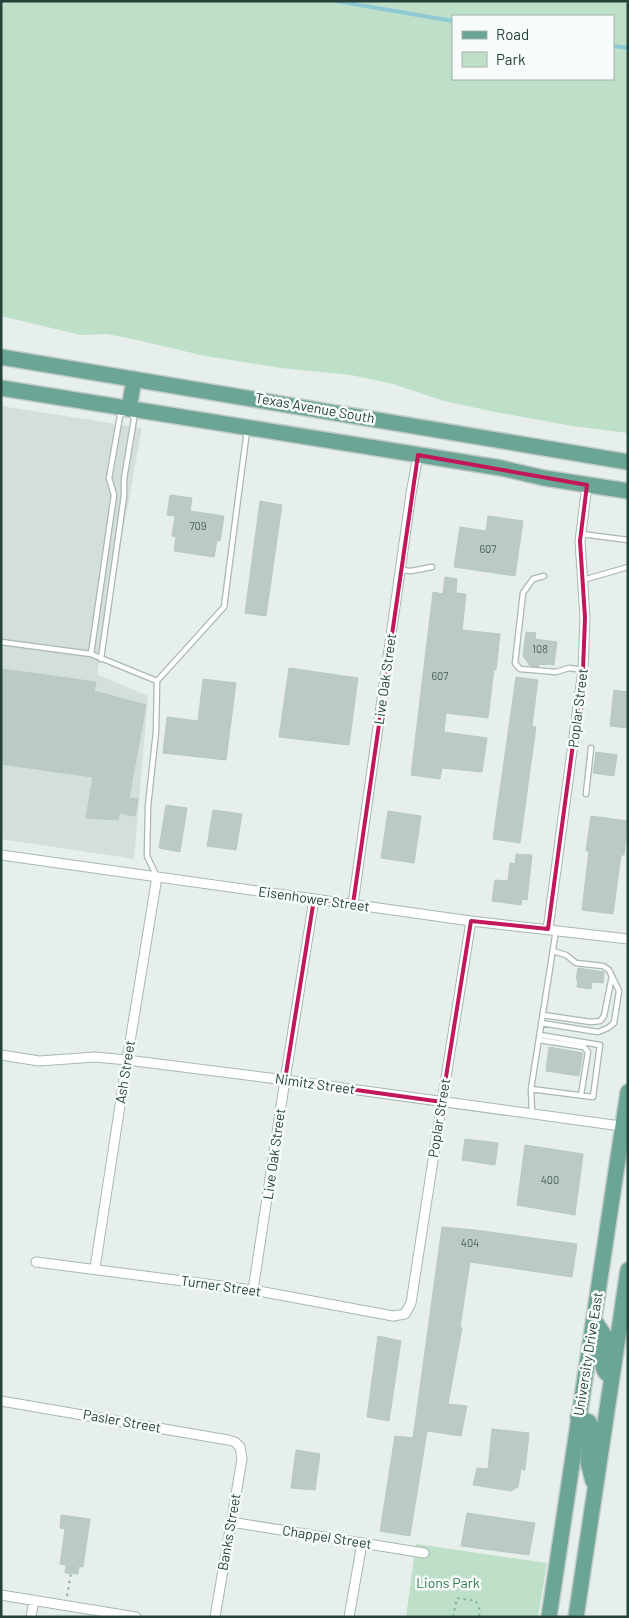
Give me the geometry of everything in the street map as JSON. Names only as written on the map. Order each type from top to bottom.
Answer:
[{"type":"main road","name":"Texas Avenue South","points":[[1,356],[628,462]]},
{"type":"main road","points":[[129,409],[134,379]]},
{"type":"main road","name":"Texas Avenue South","points":[[1,388],[501,468],[544,478],[628,492]]},
{"type":"main road","name":"University Drive East","points":[[549,1617],[578,1417],[625,1127],[628,1092]]},
{"type":"main road","name":"University Drive East","points":[[576,1617],[625,1301],[628,1270]]},
{"type":"main road","points":[[594,1320],[606,1338],[602,1366],[606,1375],[612,1376]]},
{"type":"main road","points":[[578,1417],[589,1422],[592,1428],[588,1462],[595,1487]]},
{"type":"street","name":"Live Oak Street","points":[[353,904],[418,455]]},
{"type":"street","name":"Poplar Street","points":[[552,930],[583,670],[585,626],[580,552],[587,485]]},
{"type":"street","name":"Eisenhower Street","points":[[1,855],[314,900],[628,939]]},
{"type":"street","name":"Ash Street","points":[[95,1268],[156,876]]},
{"type":"street","name":"Live Oak Street","points":[[254,1290],[314,900]]},
{"type":"street","name":"Poplar Street","points":[[405,1314],[411,1303],[471,921]]},
{"type":"street","name":"Nimitz Street","points":[[1,1055],[39,1061],[95,1057],[126,1060],[625,1127]]},
{"type":"street","name":"Turner Street","points":[[36,1262],[95,1268],[254,1290],[393,1316],[405,1314]]},
{"type":"street","name":"Pasler Street","points":[[1,1401],[228,1440],[240,1446]]},
{"type":"street","name":"Banks Street","points":[[215,1617],[242,1459],[240,1446]]},
{"type":"street","name":"Chappel Street","points":[[231,1522],[424,1553]]},
{"type":"street","points":[[349,1617],[362,1542]]},
{"type":"street","points":[[1,1595],[136,1617]]},
{"type":"street","points":[[31,1617],[34,1600]]},
{"type":"lane","points":[[91,654],[114,495],[109,478],[120,416],[129,409],[134,418],[124,479],[124,496],[101,659]]},
{"type":"lane","points":[[156,876],[147,856],[148,806],[156,732],[157,681],[224,606],[248,427]]},
{"type":"lane","points":[[581,534],[628,540]]},
{"type":"lane","points":[[401,570],[411,571],[432,567]]},
{"type":"lane","points":[[582,581],[628,567]]},
{"type":"lane","points":[[544,576],[533,579],[523,593],[515,663],[520,669],[556,672],[569,668],[583,670]]},
{"type":"lane","points":[[1,642],[91,654],[157,681]]},
{"type":"lane","points":[[586,794],[592,748]]},
{"type":"lane","points":[[532,1114],[531,1089],[553,951],[552,930]]},
{"type":"lane","points":[[541,1023],[598,1032],[614,1023],[619,991],[609,970],[603,966],[576,963],[566,955],[553,951]]},
{"type":"lane","points":[[543,1015],[591,1022],[600,1020],[604,1016],[612,974]]},
{"type":"lane","points":[[531,1089],[593,1097],[600,1045],[540,1037]]},
{"type":"lane","points":[[540,1037],[584,1047],[588,1052],[581,1095]]},
{"type":"path","points":[[66,1605],[71,1573]]},
{"type":"path","points":[[453,1617],[457,1598],[476,1602],[480,1611],[480,1617]]},
{"type":"highlighted area","points":[[418,455],[587,485],[580,541],[585,618],[583,670],[548,929],[471,921],[442,1102],[285,1080],[314,899],[353,904]]},
{"type":"shaded area","points":[[1,406],[142,428],[97,674],[148,696],[134,859],[1,839]]},
{"type":"green space","points":[[1,1],[628,1],[628,433],[572,426],[495,412],[444,401],[393,384],[351,375],[281,368],[205,356],[107,334],[81,335],[1,316]]},
{"type":"green space","name":"Lions Park","points":[[416,1544],[547,1563],[538,1617],[406,1617]]},
{"type":"building","points":[[170,495],[192,498],[190,511],[224,516],[220,541],[217,540],[214,557],[174,551],[176,537],[172,536],[175,516],[167,515]]},
{"type":"building","points":[[260,501],[282,505],[266,616],[245,613]]},
{"type":"building","points":[[488,516],[523,521],[515,576],[454,567],[460,527],[486,531]]},
{"type":"building","points":[[445,577],[457,579],[456,593],[466,594],[462,630],[500,634],[488,718],[446,713],[444,732],[487,738],[482,772],[442,768],[440,779],[411,775],[433,592],[443,594]]},
{"type":"building","points":[[526,632],[536,633],[535,639],[557,642],[554,665],[539,664],[539,667],[530,666],[523,656]]},
{"type":"building","points":[[289,668],[358,678],[349,745],[279,737]]},
{"type":"building","points":[[1,669],[96,682],[94,691],[146,705],[129,798],[138,799],[135,816],[120,813],[118,820],[86,818],[93,777],[1,764]]},
{"type":"building","points":[[516,677],[538,680],[532,726],[536,727],[520,843],[493,839]]},
{"type":"building","points":[[203,679],[236,683],[226,760],[163,753],[167,717],[198,721]]},
{"type":"building","points":[[614,690],[628,692],[628,728],[610,726]]},
{"type":"building","points":[[596,752],[617,755],[614,776],[593,773]]},
{"type":"building","points":[[166,805],[187,808],[180,852],[159,848]]},
{"type":"building","points":[[213,810],[242,814],[236,850],[207,846]]},
{"type":"building","points":[[388,811],[421,816],[414,863],[381,858]]},
{"type":"building","points":[[591,816],[628,821],[613,914],[582,910],[589,851],[586,851]]},
{"type":"building","points":[[516,854],[532,855],[527,900],[522,899],[521,905],[492,901],[495,880],[508,881],[510,863],[515,864]]},
{"type":"building","points":[[578,968],[604,972],[603,983],[592,982],[591,989],[577,987]]},
{"type":"building","points":[[549,1047],[583,1053],[579,1076],[546,1071]]},
{"type":"building","points":[[465,1139],[498,1143],[495,1165],[462,1160]]},
{"type":"building","points":[[525,1145],[583,1154],[575,1215],[517,1205]]},
{"type":"building","points":[[442,1227],[577,1244],[572,1277],[470,1262],[460,1327],[462,1328],[448,1404],[467,1406],[461,1436],[427,1431],[410,1536],[380,1531],[395,1436],[413,1438]]},
{"type":"building","points":[[378,1336],[401,1341],[389,1421],[367,1417]]},
{"type":"building","points":[[492,1429],[529,1433],[525,1470],[521,1469],[518,1487],[511,1491],[473,1485],[477,1468],[488,1469]]},
{"type":"building","points":[[296,1450],[320,1454],[315,1490],[291,1488]]},
{"type":"building","points":[[467,1513],[535,1523],[529,1555],[461,1546]]},
{"type":"building","points":[[61,1515],[90,1519],[83,1567],[79,1566],[78,1574],[65,1573],[66,1565],[60,1564],[65,1529],[60,1528]]},
{"type":"waterway","points":[[336,1],[452,21]]},
{"type":"waterway","points":[[614,46],[628,48]]}]
